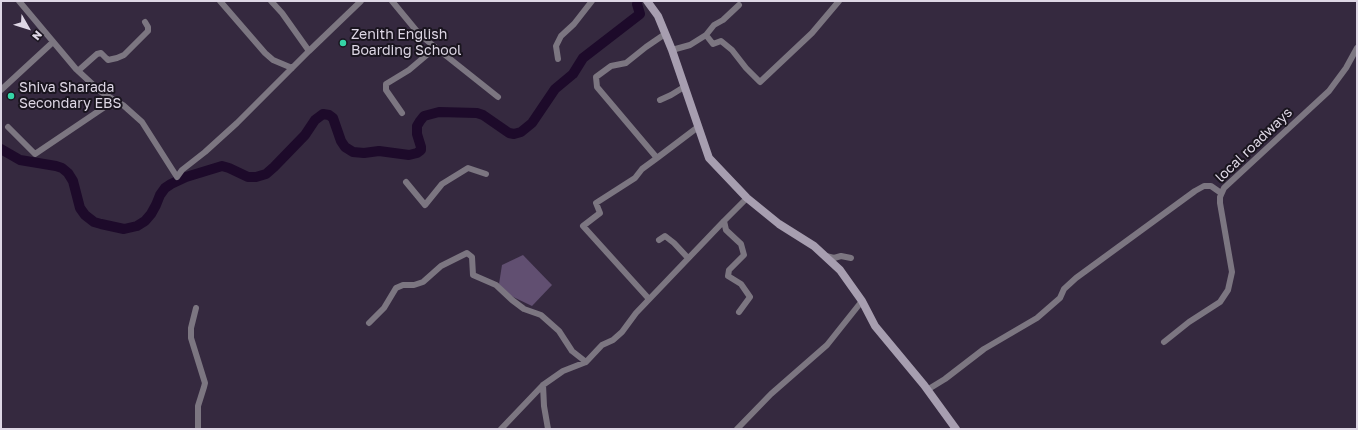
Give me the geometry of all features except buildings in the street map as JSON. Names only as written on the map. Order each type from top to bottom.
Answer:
[{"type":"main road","points":[[647,1],[658,16],[672,50],[709,158],[747,198],[779,224],[814,246],[840,270],[862,301],[875,326],[927,390],[956,429]]},
{"type":"street","points":[[19,1],[76,69],[101,92],[123,105],[142,122],[177,177],[182,170],[205,152],[237,123],[361,1]]},
{"type":"street","points":[[220,1],[265,53],[273,60],[292,68]]},
{"type":"street","points":[[271,1],[282,13],[309,51]]},
{"type":"street","points":[[392,1],[420,35],[498,97]]},
{"type":"street","points":[[558,59],[556,46],[561,36],[574,24],[592,1]]},
{"type":"street","points":[[706,35],[714,44],[721,41],[732,50],[746,68],[760,82],[812,33],[839,1]]},
{"type":"street","points":[[672,50],[690,45],[706,35],[714,25],[723,20],[739,4]]},
{"type":"street","points":[[76,69],[79,70],[97,54],[101,53],[108,60],[124,55],[148,30],[148,27],[144,22]]},
{"type":"street","points":[[657,158],[597,87],[596,77],[610,66],[626,63],[665,34]]},
{"type":"street","points":[[1,90],[53,42]]},
{"type":"street","points":[[402,113],[386,90],[386,84],[409,70],[435,48]]},
{"type":"street","name":"local roadways","points":[[1164,342],[1189,322],[1220,302],[1228,290],[1232,272],[1220,203],[1221,193],[1234,177],[1329,91],[1346,68],[1357,48]]},
{"type":"street","points":[[660,100],[684,87]]},
{"type":"street","points":[[8,127],[35,154],[115,100]]},
{"type":"street","points":[[649,299],[583,226],[600,213],[596,203],[635,178],[642,169],[698,127]]},
{"type":"street","points":[[406,182],[426,205],[442,184],[468,168],[486,174]]},
{"type":"street","points":[[927,390],[945,379],[984,349],[1037,318],[1060,298],[1064,288],[1076,278],[1195,191],[1204,186],[1211,186],[1221,193]]},
{"type":"street","points":[[501,429],[543,385],[563,371],[586,362],[602,344],[613,340],[622,332],[649,299],[747,198]]},
{"type":"street","points":[[724,221],[726,230],[741,244],[744,255],[729,270],[728,276],[741,284],[750,297],[739,312]]},
{"type":"street","points":[[659,240],[664,236],[674,243],[688,258]]},
{"type":"street","points":[[369,323],[384,308],[396,288],[403,285],[414,285],[423,282],[441,266],[468,253],[472,257],[473,275],[496,285],[524,309],[541,315],[559,331],[572,351],[586,362]]},
{"type":"street","points":[[826,256],[834,258],[841,256],[851,258]]},
{"type":"street","points":[[737,429],[771,394],[827,345],[862,301]]},
{"type":"street","points":[[191,429],[198,427],[198,401],[204,387],[191,338],[191,328],[196,308]]},
{"type":"street","points":[[543,385],[544,406],[548,429]]},
{"type":"shaded area","points":[[523,255],[552,285],[532,306],[507,294],[499,284],[502,265]]},
{"type":"waterway","points":[[1,149],[20,160],[62,168],[68,173],[73,181],[80,208],[85,215],[94,222],[124,229],[137,226],[145,221],[151,214],[165,188],[186,177],[222,166],[248,177],[256,177],[266,174],[305,135],[315,120],[323,114],[329,115],[333,118],[341,141],[345,147],[353,152],[364,153],[379,151],[409,155],[417,153],[421,150],[417,134],[417,126],[424,116],[439,112],[477,113],[483,115],[509,133],[514,134],[521,132],[532,123],[555,89],[573,74],[583,58],[640,14],[637,4]]},
{"type":"place","name":"Zenith English Boarding School","points":[[343,43]]},
{"type":"place","name":"Shiva Sharada Secondary EBS","points":[[11,96]]}]
